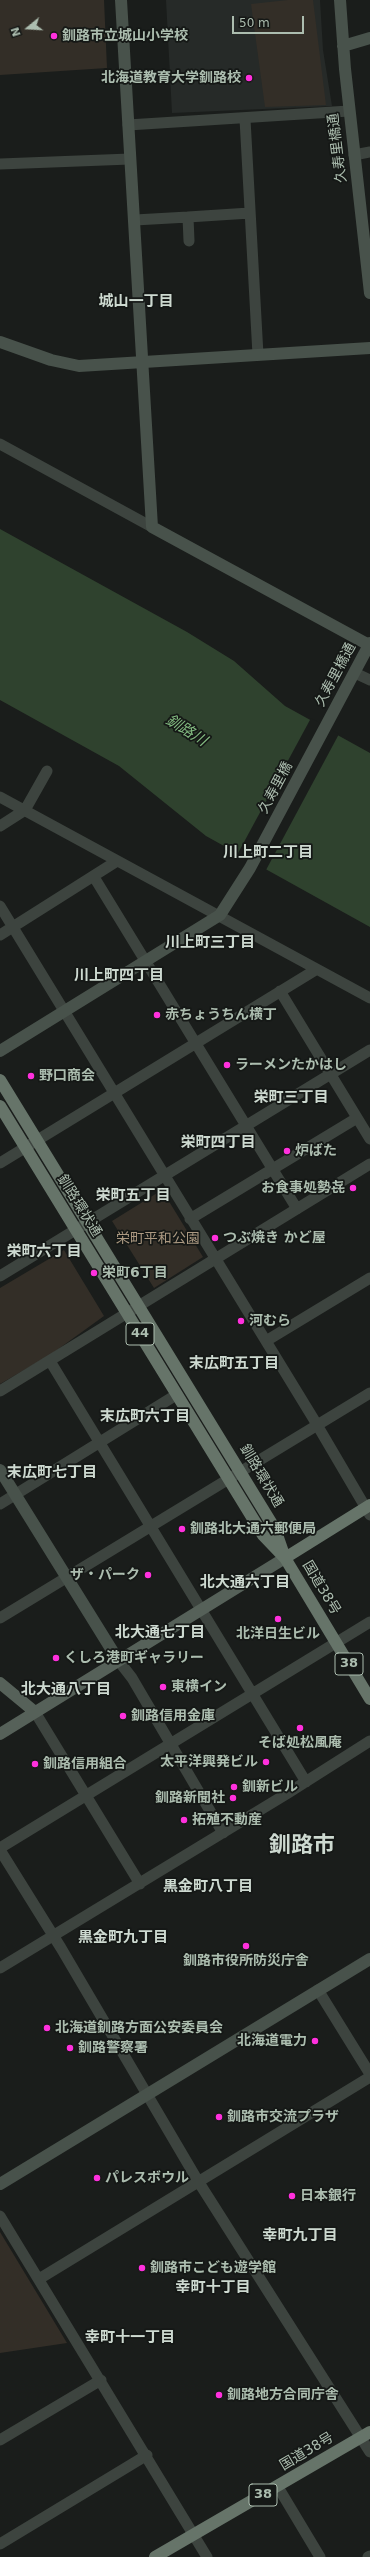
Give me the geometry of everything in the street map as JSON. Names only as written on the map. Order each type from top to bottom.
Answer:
[{"type":"highway","name":"釧路環状通","points":[[0,1080],[140,1305],[275,1528],[285,1558]]},
{"type":"highway","name":"釧路環状通","points":[[0,1106],[263,1536],[285,1558]]},
{"type":"highway","name":"国道38号","points":[[369,1509],[285,1558],[370,1699]]},
{"type":"highway","name":"国道38号","points":[[155,2557],[193,2534],[278,2488],[366,2434]]},
{"type":"main road","points":[[0,1734],[285,1558]]},
{"type":"main road","points":[[0,1683],[35,1712]]},
{"type":"street","points":[[121,0],[152,527]]},
{"type":"street","name":"久寿里橋通","points":[[340,0],[349,111],[369,267],[370,293]]},
{"type":"street","points":[[343,46],[370,38]]},
{"type":"street","points":[[128,125],[245,119],[349,111]]},
{"type":"street","points":[[245,119],[258,355]]},
{"type":"street","points":[[354,155],[370,152]]},
{"type":"street","points":[[0,164],[130,159]]},
{"type":"street","points":[[135,220],[250,214]]},
{"type":"street","points":[[188,217],[189,241]]},
{"type":"street","points":[[0,342],[64,364],[79,366],[370,348]]},
{"type":"street","points":[[0,444],[370,644]]},
{"type":"street","name":"久寿里橋通","points":[[328,722],[370,644]]},
{"type":"street","points":[[355,673],[370,680]]},
{"type":"street","name":"久寿里橋","points":[[220,915],[250,868],[328,722]]},
{"type":"street","points":[[0,826],[25,810],[47,771]]},
{"type":"street","points":[[0,797],[220,915],[370,998]]},
{"type":"street","points":[[0,935],[94,877],[117,861]]},
{"type":"street","points":[[94,877],[298,1209]]},
{"type":"street","points":[[0,906],[112,1093],[369,1509]]},
{"type":"street","points":[[0,1051],[220,915]]},
{"type":"street","points":[[0,1163],[195,1042],[317,969]]},
{"type":"street","points":[[280,991],[370,1139]]},
{"type":"street","points":[[0,1276],[370,1050]]},
{"type":"street","points":[[190,1220],[357,1118]]},
{"type":"street","points":[[0,1391],[126,1312],[140,1305],[370,1164]]},
{"type":"street","points":[[266,1341],[370,1278]]},
{"type":"street","points":[[50,1361],[252,1696],[306,1782]]},
{"type":"street","points":[[0,1618],[370,1393]]},
{"type":"street","points":[[0,1504],[176,1395]]},
{"type":"street","points":[[0,1470],[118,1660],[132,1678],[223,1833]]},
{"type":"street","points":[[370,1622],[252,1696],[171,1743],[0,1849],[54,1935],[148,2093],[198,2181],[366,2434],[370,2452]]},
{"type":"street","points":[[35,1712],[140,1884]]},
{"type":"street","points":[[0,1968],[140,1884],[370,1741]]},
{"type":"street","points":[[0,2184],[370,1959]]},
{"type":"street","points":[[318,1990],[370,2074]]},
{"type":"street","points":[[39,2279],[370,2077]]},
{"type":"street","points":[[0,2216],[147,2455],[207,2557]]},
{"type":"street","points":[[0,2440],[101,2380]]},
{"type":"street","points":[[0,2544],[147,2455]]},
{"type":"street","points":[[278,2488],[320,2557]]},
{"type":"shaded area","name":"北海道教育大学釧路校","points":[[166,0],[320,0],[323,50],[332,106],[172,113]]},
{"type":"green space","name":"釧路市立城山小学校","points":[[0,0],[104,0],[107,68],[0,75]]},
{"type":"green space","points":[[288,0],[313,0],[326,105],[265,107],[251,4]]},
{"type":"green space","name":"栄町平和公園","points":[[162,1190],[203,1257],[154,1288],[112,1221]]},
{"type":"green space","points":[[64,1250],[104,1316],[50,1355],[0,1384],[0,1288]]},
{"type":"green space","points":[[0,2232],[67,2343],[0,2353]]},
{"type":"water","name":"釧路川","points":[[0,529],[187,632],[234,661],[285,706],[370,753],[370,927],[206,836],[119,766],[0,700]]},
{"type":"pier","points":[[311,718],[339,734],[266,870],[237,855]]},
{"type":"place","name":"釧路市立城山小学校","points":[[54,36]]},
{"type":"place","name":"北海道教育大学釧路校","points":[[249,78]]},
{"type":"place","name":"赤ちょうちん横丁","points":[[157,1015]]},
{"type":"place","name":"ラーメンたかはし","points":[[227,1065]]},
{"type":"place","name":"野口商会","points":[[31,1076]]},
{"type":"place","name":"炉ばた","points":[[287,1151]]},
{"type":"place","name":"お食事処勢㐂","points":[[353,1188]]},
{"type":"place","name":"つぶ焼き かど屋","points":[[215,1238]]},
{"type":"place","name":"栄町6丁目","points":[[94,1273]]},
{"type":"place","name":"河むら","points":[[241,1321]]},
{"type":"place","name":"釧路北大通六郵便局","points":[[182,1529]]},
{"type":"place","name":"ザ・パーク","points":[[148,1575]]},
{"type":"place","name":"北洋日生ビル","points":[[278,1619]]},
{"type":"place","name":"くしろ港町ギャラリー","points":[[56,1658]]},
{"type":"place","name":"東横イン","points":[[163,1687]]},
{"type":"place","name":"釧路信用金庫","points":[[123,1716]]},
{"type":"place","name":"そば処松風庵","points":[[300,1728]]},
{"type":"place","name":"太平洋興発ビル","points":[[266,1762]]},
{"type":"place","name":"釧路信用組合","points":[[35,1764]]},
{"type":"place","name":"釧新ビル","points":[[234,1787]]},
{"type":"place","name":"釧路新聞社","points":[[233,1798]]},
{"type":"place","name":"拓殖不動産","points":[[184,1820]]},
{"type":"place","name":"釧路市役所防災庁舎","points":[[246,1946]]},
{"type":"place","name":"北海道釧路方面公安委員会","points":[[47,2028]]},
{"type":"place","name":"北海道電力","points":[[315,2041]]},
{"type":"place","name":"釧路警察署","points":[[70,2048]]},
{"type":"place","name":"釧路市交流プラザ","points":[[219,2117]]},
{"type":"place","name":"パレスボウル","points":[[97,2178]]},
{"type":"place","name":"日本銀行","points":[[292,2196]]},
{"type":"place","name":"釧路市こども遊学館","points":[[142,2268]]},
{"type":"place","name":"釧路地方合同庁舎","points":[[219,2395]]},
{"type":"district","name":"城山一丁目","points":[[136,302]]},
{"type":"district","name":"川上町二丁目","points":[[268,853]]},
{"type":"district","name":"川上町三丁目","points":[[210,943]]},
{"type":"district","name":"川上町四丁目","points":[[119,976]]},
{"type":"district","name":"栄町三丁目","points":[[291,1098]]},
{"type":"district","name":"栄町四丁目","points":[[218,1143]]},
{"type":"district","name":"栄町五丁目","points":[[133,1196]]},
{"type":"district","name":"栄町六丁目","points":[[44,1252]]},
{"type":"district","name":"末広町五丁目","points":[[234,1364]]},
{"type":"district","name":"末広町六丁目","points":[[145,1417]]},
{"type":"district","name":"末広町七丁目","points":[[52,1473]]},
{"type":"district","name":"北大通六丁目","points":[[245,1583]]},
{"type":"district","name":"北大通七丁目","points":[[160,1633]]},
{"type":"district","name":"北大通八丁目","points":[[66,1690]]},
{"type":"district","name":"釧路市","points":[[302,1846]]},
{"type":"district","name":"黒金町八丁目","points":[[208,1887]]},
{"type":"district","name":"黒金町九丁目","points":[[123,1938]]},
{"type":"district","name":"幸町九丁目","points":[[300,2236]]},
{"type":"district","name":"幸町十丁目","points":[[213,2288]]},
{"type":"district","name":"幸町十一丁目","points":[[130,2338]]}]
